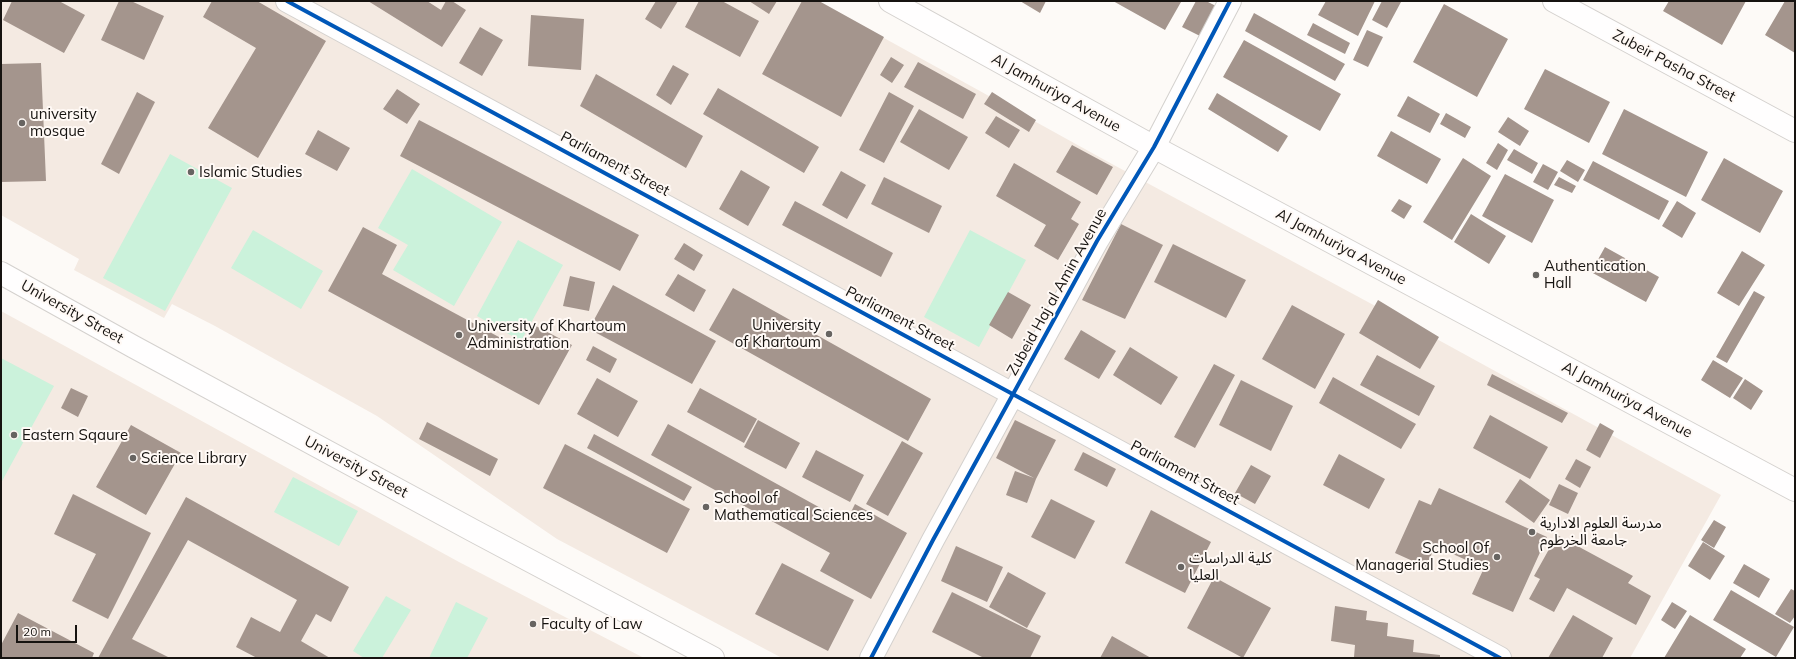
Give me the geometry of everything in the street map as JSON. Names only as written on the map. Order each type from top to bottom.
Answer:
[{"type":"street","name":"Parliament Street","points":[[287,1],[1500,658]]},
{"type":"street","name":"Al Jamhuriya Avenue","points":[[890,1],[1154,147],[1795,490]]},
{"type":"street","name":"Zubeid Haj al Amin Avenue","points":[[871,658],[1097,241],[1154,147],[1230,1]]},
{"type":"street","name":"Zubeir Pasha Street","points":[[1554,1],[1795,131]]},
{"type":"street","name":"University Street","points":[[1,273],[169,366],[713,658]]},
{"type":"shaded area","name":"University of Khartoum","points":[[1,1],[817,1],[1112,164],[1444,343],[1721,495],[1630,658],[782,658],[557,539],[377,416],[215,326],[172,304],[164,318],[74,270],[79,259],[1,215]]},
{"type":"shaded area","points":[[1,311],[459,562],[644,658],[1,658]]},
{"type":"green space","points":[[170,154],[232,188],[165,311],[103,278]]},
{"type":"green space","points":[[412,169],[502,222],[454,306],[393,270],[408,245],[378,228]]},
{"type":"green space","points":[[253,230],[323,271],[301,309],[231,268]]},
{"type":"green space","points":[[970,230],[1026,260],[979,347],[924,317]]},
{"type":"green space","points":[[518,240],[563,265],[521,341],[477,316]]},
{"type":"green space","name":"Eastern Sqaure","points":[[1,358],[54,386],[1,483]]},
{"type":"green space","points":[[293,477],[358,511],[339,546],[274,512]]},
{"type":"green space","points":[[386,596],[411,610],[382,658],[364,658],[353,651]]},
{"type":"green space","points":[[456,602],[488,618],[467,658],[429,658]]},
{"type":"building","points":[[12,1],[59,1],[85,15],[64,53],[3,20]]},
{"type":"building","points":[[119,1],[131,1],[164,16],[144,60],[101,40]]},
{"type":"building","points":[[212,1],[257,1],[326,41],[258,158],[208,128],[256,48],[203,17]]},
{"type":"building","points":[[368,1],[427,1],[441,10],[446,1],[452,1],[466,10],[442,47]]},
{"type":"building","points":[[656,1],[678,1],[661,29],[645,19]]},
{"type":"building","points":[[699,1],[722,1],[759,21],[740,57],[685,27]]},
{"type":"building","points":[[749,1],[777,1],[769,14]]},
{"type":"building","points":[[802,1],[819,1],[884,37],[841,117],[762,74]]},
{"type":"building","points":[[1020,1],[1046,1],[1040,13]]},
{"type":"building","points":[[1113,1],[1180,1],[1181,2],[1165,30]]},
{"type":"building","points":[[1196,1],[1206,1],[1216,6],[1200,36],[1182,27]]},
{"type":"building","points":[[1326,1],[1375,1],[1358,36],[1318,15]]},
{"type":"building","points":[[1382,1],[1401,2],[1387,28],[1372,20]]},
{"type":"building","points":[[1669,1],[1746,1],[1722,45],[1663,11]]},
{"type":"building","points":[[1785,1],[1792,1],[1795,3],[1795,53],[1765,35]]},
{"type":"building","points":[[1444,4],[1508,39],[1477,97],[1413,62]]},
{"type":"building","points":[[1254,13],[1345,64],[1335,81],[1245,31]]},
{"type":"building","points":[[531,15],[584,19],[581,70],[528,66]]},
{"type":"building","points":[[1313,23],[1350,43],[1345,54],[1307,35]]},
{"type":"building","points":[[480,27],[503,40],[482,76],[459,63]]},
{"type":"building","points":[[1367,30],[1383,37],[1368,67],[1353,60]]},
{"type":"building","points":[[1244,40],[1341,94],[1320,131],[1223,77]]},
{"type":"building","points":[[891,57],[904,65],[892,83],[880,75]]},
{"type":"building","points":[[918,62],[976,94],[963,119],[904,87]]},
{"type":"building","name":"university mosque","points":[[41,63],[46,181],[1,182],[1,64]]},
{"type":"building","points":[[673,65],[689,74],[671,105],[656,95]]},
{"type":"building","points":[[1545,69],[1610,102],[1589,143],[1524,109]]},
{"type":"building","points":[[596,74],[703,136],[686,168],[580,106]]},
{"type":"building","points":[[718,88],[819,147],[804,173],[703,114]]},
{"type":"building","points":[[397,89],[420,104],[407,124],[383,109]]},
{"type":"building","points":[[137,92],[155,102],[119,174],[101,164]]},
{"type":"building","points":[[889,92],[914,106],[884,163],[859,150]]},
{"type":"building","points":[[992,92],[1036,120],[1029,132],[984,104]]},
{"type":"building","points":[[1217,93],[1288,136],[1278,152],[1208,109]]},
{"type":"building","points":[[1408,96],[1440,114],[1430,133],[1397,116]]},
{"type":"building","points":[[919,109],[968,137],[949,170],[900,142]]},
{"type":"building","points":[[1624,109],[1708,152],[1686,197],[1602,154]]},
{"type":"building","points":[[1446,113],[1471,127],[1465,138],[1440,124]]},
{"type":"building","points":[[996,116],[1020,130],[1009,148],[985,133]]},
{"type":"building","points":[[1508,117],[1529,131],[1520,146],[1498,132]]},
{"type":"building","points":[[419,120],[639,235],[620,271],[400,156]]},
{"type":"building","points":[[318,130],[350,148],[337,171],[305,154]]},
{"type":"building","points":[[1391,131],[1441,159],[1427,184],[1377,156]]},
{"type":"building","points":[[1498,143],[1508,150],[1497,170],[1486,163]]},
{"type":"building","points":[[1072,145],[1113,167],[1097,195],[1056,172]]},
{"type":"building","points":[[1514,149],[1538,163],[1532,174],[1507,160]]},
{"type":"building","points":[[1463,158],[1491,176],[1452,240],[1423,222]]},
{"type":"building","points":[[1724,158],[1783,191],[1760,233],[1701,200]]},
{"type":"building","points":[[1567,160],[1585,170],[1578,182],[1560,171]]},
{"type":"building","points":[[1593,161],[1669,201],[1659,220],[1583,180]]},
{"type":"building","points":[[1014,163],[1081,202],[1071,219],[1079,224],[1058,260],[1034,246],[1046,225],[996,196]]},
{"type":"building","points":[[1543,164],[1558,172],[1548,190],[1533,182]]},
{"type":"building","points":[[741,170],[770,187],[748,226],[719,209]]},
{"type":"building","points":[[841,171],[866,185],[847,219],[822,205]]},
{"type":"building","points":[[1505,174],[1554,200],[1532,243],[1482,216]]},
{"type":"building","points":[[884,177],[942,206],[929,233],[871,204]]},
{"type":"building","points":[[1559,177],[1576,186],[1572,193],[1554,185]]},
{"type":"building","points":[[1399,199],[1412,206],[1404,219],[1391,211]]},
{"type":"building","points":[[795,201],[893,253],[881,277],[782,225]]},
{"type":"building","points":[[1677,201],[1696,213],[1682,238],[1662,226]]},
{"type":"building","points":[[1471,214],[1506,236],[1489,264],[1454,242]]},
{"type":"building","points":[[1121,224],[1163,245],[1125,319],[1082,300]]},
{"type":"building","name":"University of Khartoum Administration","points":[[363,227],[397,245],[382,274],[523,350],[536,326],[572,345],[539,405],[328,291]]},
{"type":"building","points":[[684,243],[703,255],[694,271],[674,259]]},
{"type":"building","points":[[1173,244],[1246,280],[1226,318],[1154,282]]},
{"type":"building","points":[[1605,247],[1659,277],[1646,302],[1591,272]]},
{"type":"building","points":[[1742,251],[1765,265],[1739,306],[1717,293]]},
{"type":"building","points":[[678,274],[706,290],[694,312],[665,295]]},
{"type":"building","points":[[570,276],[595,282],[589,311],[563,306]]},
{"type":"building","points":[[613,285],[716,341],[692,384],[589,329]]},
{"type":"building","points":[[733,288],[931,399],[908,441],[709,330]]},
{"type":"building","points":[[1754,291],[1765,297],[1727,363],[1716,357]]},
{"type":"building","points":[[1008,292],[1031,305],[1012,339],[989,325]]},
{"type":"building","points":[[1378,300],[1439,337],[1420,369],[1359,333]]},
{"type":"building","points":[[1292,305],[1345,334],[1315,389],[1262,359]]},
{"type":"building","points":[[1081,330],[1116,351],[1099,379],[1064,359]]},
{"type":"building","points":[[593,346],[617,359],[610,373],[586,360]]},
{"type":"building","points":[[1130,347],[1178,377],[1161,405],[1113,375]]},
{"type":"building","points":[[1377,355],[1435,386],[1419,416],[1360,385]]},
{"type":"building","points":[[1713,360],[1743,378],[1730,398],[1701,380]]},
{"type":"building","points":[[1214,364],[1235,375],[1195,448],[1174,437]]},
{"type":"building","points":[[1492,374],[1568,413],[1562,423],[1487,385]]},
{"type":"building","points":[[1333,377],[1416,424],[1401,449],[1319,403]]},
{"type":"building","points":[[597,378],[638,401],[618,437],[577,414]]},
{"type":"building","points":[[1745,379],[1763,391],[1751,410],[1733,398]]},
{"type":"building","points":[[1241,380],[1293,406],[1271,451],[1219,425]]},
{"type":"building","points":[[71,388],[88,396],[78,417],[61,408]]},
{"type":"building","points":[[700,388],[757,419],[744,443],[687,412]]},
{"type":"building","points":[[1490,415],[1548,447],[1530,479],[1473,448]]},
{"type":"building","points":[[758,420],[800,443],[786,469],[744,447]]},
{"type":"building","points":[[1015,420],[1056,440],[1036,479],[1027,503],[1006,495],[1015,471],[1034,478],[996,458]]},
{"type":"building","points":[[427,422],[498,459],[490,476],[419,439]]},
{"type":"building","points":[[1600,423],[1614,431],[1600,458],[1586,450]]},
{"type":"building","points":[[668,424],[846,522],[855,504],[907,533],[871,599],[820,571],[830,553],[651,455]]},
{"type":"building","points":[[131,425],[181,453],[146,515],[96,487]]},
{"type":"building","points":[[594,434],[692,487],[684,501],[587,448]]},
{"type":"building","points":[[902,441],[923,453],[888,516],[866,504]]},
{"type":"building","points":[[565,444],[690,509],[667,553],[543,488]]},
{"type":"building","points":[[816,450],[864,475],[850,502],[802,477]]},
{"type":"building","points":[[1083,452],[1116,469],[1107,487],[1074,470]]},
{"type":"building","points":[[1339,454],[1385,479],[1369,509],[1323,485]]},
{"type":"building","points":[[1576,459],[1591,467],[1580,488],[1565,479]]},
{"type":"building","points":[[1251,465],[1271,476],[1255,504],[1235,493]]},
{"type":"building","points":[[1520,479],[1550,500],[1534,523],[1505,502]]},
{"type":"building","points":[[1559,484],[1578,493],[1568,514],[1549,505]]},
{"type":"building","points":[[1439,488],[1547,537],[1513,612],[1472,594],[1484,568],[1435,546],[1426,567],[1395,553],[1419,500],[1431,505]]},
{"type":"building","points":[[73,494],[151,533],[108,619],[72,601],[96,554],[54,534]]},
{"type":"building","points":[[186,497],[349,587],[331,622],[316,614],[301,641],[330,658],[257,658],[236,647],[251,617],[280,632],[297,600],[188,540],[132,639],[170,658],[98,658]]},
{"type":"building","points":[[1051,499],[1095,521],[1075,559],[1031,537]]},
{"type":"building","points":[[1151,510],[1211,542],[1185,593],[1125,563]]},
{"type":"building","points":[[1714,520],[1726,527],[1714,548],[1701,540]]},
{"type":"building","points":[[1557,535],[1633,576],[1628,583],[1651,596],[1636,625],[1567,588],[1554,612],[1529,599],[1540,579],[1534,576]]},
{"type":"building","points":[[1703,542],[1725,556],[1710,580],[1688,566]]},
{"type":"building","points":[[956,546],[1003,567],[987,602],[941,581]]},
{"type":"building","points":[[782,563],[854,600],[828,651],[755,614]]},
{"type":"building","points":[[1744,564],[1770,579],[1759,598],[1733,583]]},
{"type":"building","points":[[1008,572],[1046,593],[1027,628],[989,607]]},
{"type":"building","points":[[1214,577],[1271,608],[1243,658],[1187,628]]},
{"type":"building","points":[[1791,589],[1795,591],[1795,616],[1790,623],[1775,614]]},
{"type":"building","points":[[1731,590],[1794,627],[1776,657],[1713,620]]},
{"type":"building","points":[[952,592],[1041,636],[1030,658],[984,658],[932,632]]},
{"type":"building","points":[[1672,602],[1687,611],[1675,629],[1661,620]]},
{"type":"building","points":[[1335,606],[1367,611],[1366,620],[1388,623],[1387,636],[1414,640],[1413,652],[1440,655],[1440,658],[1354,657],[1355,645],[1331,641]]},
{"type":"building","points":[[18,613],[94,653],[92,658],[1,658],[1,645]]},
{"type":"building","points":[[1573,615],[1613,638],[1602,658],[1548,658]]},
{"type":"building","points":[[1690,615],[1746,649],[1740,658],[1664,658]]},
{"type":"building","points":[[1112,636],[1151,658],[1100,658]]},
{"type":"cycle path","points":[[287,1],[1500,658]]},
{"type":"cycle path","points":[[871,658],[933,540],[1097,241],[1154,147],[1230,1]]},
{"type":"place","name":"university mosque","points":[[22,123]]},
{"type":"place","name":"Islamic Studies","points":[[191,172]]},
{"type":"place","name":"Authentication Hall","points":[[1536,275]]},
{"type":"place","name":"University of Khartoum","points":[[829,334]]},
{"type":"place","name":"University of Khartoum Administration","points":[[459,335]]},
{"type":"place","name":"Eastern Sqaure","points":[[14,435]]},
{"type":"place","name":"Science Library","points":[[133,458]]},
{"type":"place","name":"School of Mathematical Sciences","points":[[706,507]]},
{"type":"place","name":"مدرسة العلوم الادارية جامعة الخرطوم","points":[[1532,532]]},
{"type":"place","name":"School Of Managerial Studies","points":[[1497,557]]},
{"type":"place","name":"كلية الدراسات العليا","points":[[1181,567]]},
{"type":"place","name":"Faculty of Law","points":[[533,624]]}]
